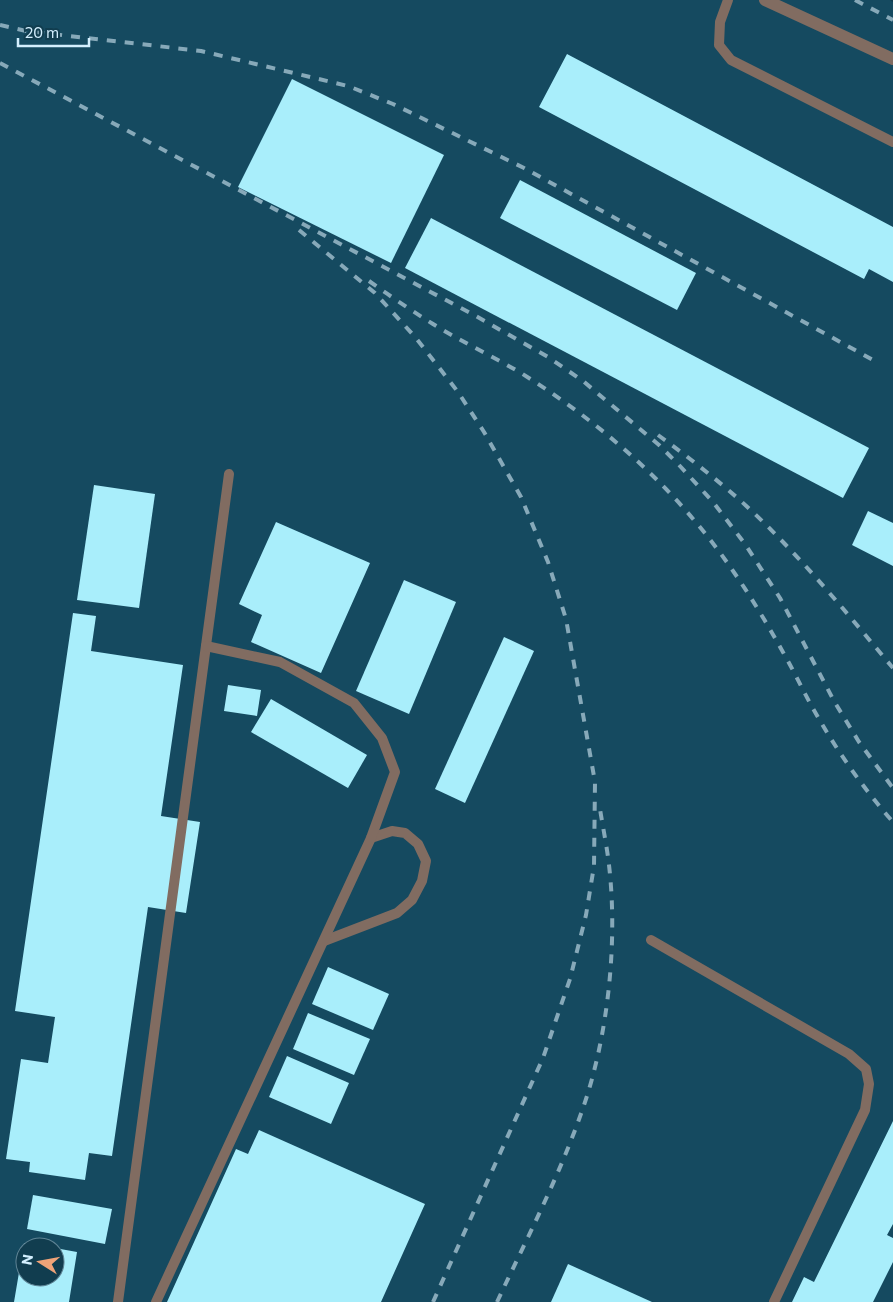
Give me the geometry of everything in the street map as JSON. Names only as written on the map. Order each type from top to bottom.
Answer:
[{"type":"street","points":[[765,0],[893,59]]},
{"type":"lane","points":[[728,0],[720,22],[719,45],[731,60],[893,142]]},
{"type":"lane","points":[[118,1302],[229,474]]},
{"type":"lane","points":[[156,1301],[371,838],[395,772],[382,738],[354,703],[280,662],[206,646]]},
{"type":"lane","points":[[324,941],[397,913],[412,900],[422,881],[426,861],[418,844],[405,832],[392,831],[371,838]]},
{"type":"lane","points":[[651,940],[849,1054],[866,1069],[869,1084],[865,1110],[774,1302]]},
{"type":"shaded area","points":[[0,0],[890,0],[893,2],[893,1302],[0,1302]]},
{"type":"building","points":[[567,54],[893,227],[893,282],[869,269],[864,279],[539,107]]},
{"type":"building","points":[[292,79],[444,155],[391,263],[238,187]]},
{"type":"building","points":[[520,180],[696,273],[677,310],[500,218]]},
{"type":"building","points":[[431,218],[869,448],[843,498],[405,268]]},
{"type":"building","points":[[94,485],[155,494],[139,608],[77,600]]},
{"type":"building","points":[[868,511],[893,523],[893,566],[852,545]]},
{"type":"building","points":[[276,522],[370,563],[321,673],[251,642],[262,615],[239,604]]},
{"type":"building","points":[[404,580],[456,602],[409,714],[356,691]]},
{"type":"building","points":[[73,613],[96,616],[91,651],[183,665],[161,816],[200,822],[186,913],[148,907],[112,1156],[89,1153],[85,1180],[29,1172],[30,1162],[6,1159],[21,1059],[48,1063],[55,1017],[15,1011]]},
{"type":"building","points":[[504,637],[534,651],[465,803],[435,789]]},
{"type":"building","points":[[228,685],[261,690],[257,716],[224,711]]},
{"type":"building","points":[[271,699],[367,755],[348,788],[251,732]]},
{"type":"building","points":[[328,967],[389,994],[373,1030],[312,1004]]},
{"type":"building","points":[[308,1013],[370,1039],[354,1075],[293,1049]]},
{"type":"building","points":[[287,1056],[349,1083],[331,1124],[269,1097]]},
{"type":"building","points":[[893,1121],[893,1224],[887,1235],[893,1238],[893,1262],[873,1302],[792,1302],[804,1277],[814,1282]]},
{"type":"building","points":[[259,1130],[425,1204],[381,1302],[167,1302],[236,1149],[248,1154]]},
{"type":"building","points":[[33,1195],[112,1209],[105,1244],[27,1229]]},
{"type":"building","points":[[65,1250],[77,1252],[69,1302],[14,1302],[17,1287],[65,1287]]},
{"type":"building","points":[[568,1264],[652,1302],[551,1302]]},
{"type":"railway","points":[[855,0],[893,20]]},
{"type":"railway","points":[[0,25],[26,31],[201,51],[348,86],[393,104],[524,168],[873,360]]},
{"type":"railway","points":[[0,63],[474,315],[548,357],[583,381],[659,445],[679,465],[713,502],[745,544],[780,598],[834,701],[859,742],[893,788]]},
{"type":"railway","points":[[299,230],[375,293],[416,338],[458,392],[484,432],[521,497],[548,562],[566,619],[595,782],[594,866],[586,915],[570,979],[543,1058],[433,1302]]},
{"type":"railway","points":[[369,281],[433,324],[545,388],[591,422],[655,478],[694,520],[731,568],[774,636],[832,741],[861,783],[893,822]]},
{"type":"railway","points":[[658,435],[711,476],[762,521],[820,582],[893,668]]},
{"type":"railway","points":[[497,1302],[564,1158],[583,1108],[599,1050],[609,988],[612,925],[609,865],[600,809]]}]
